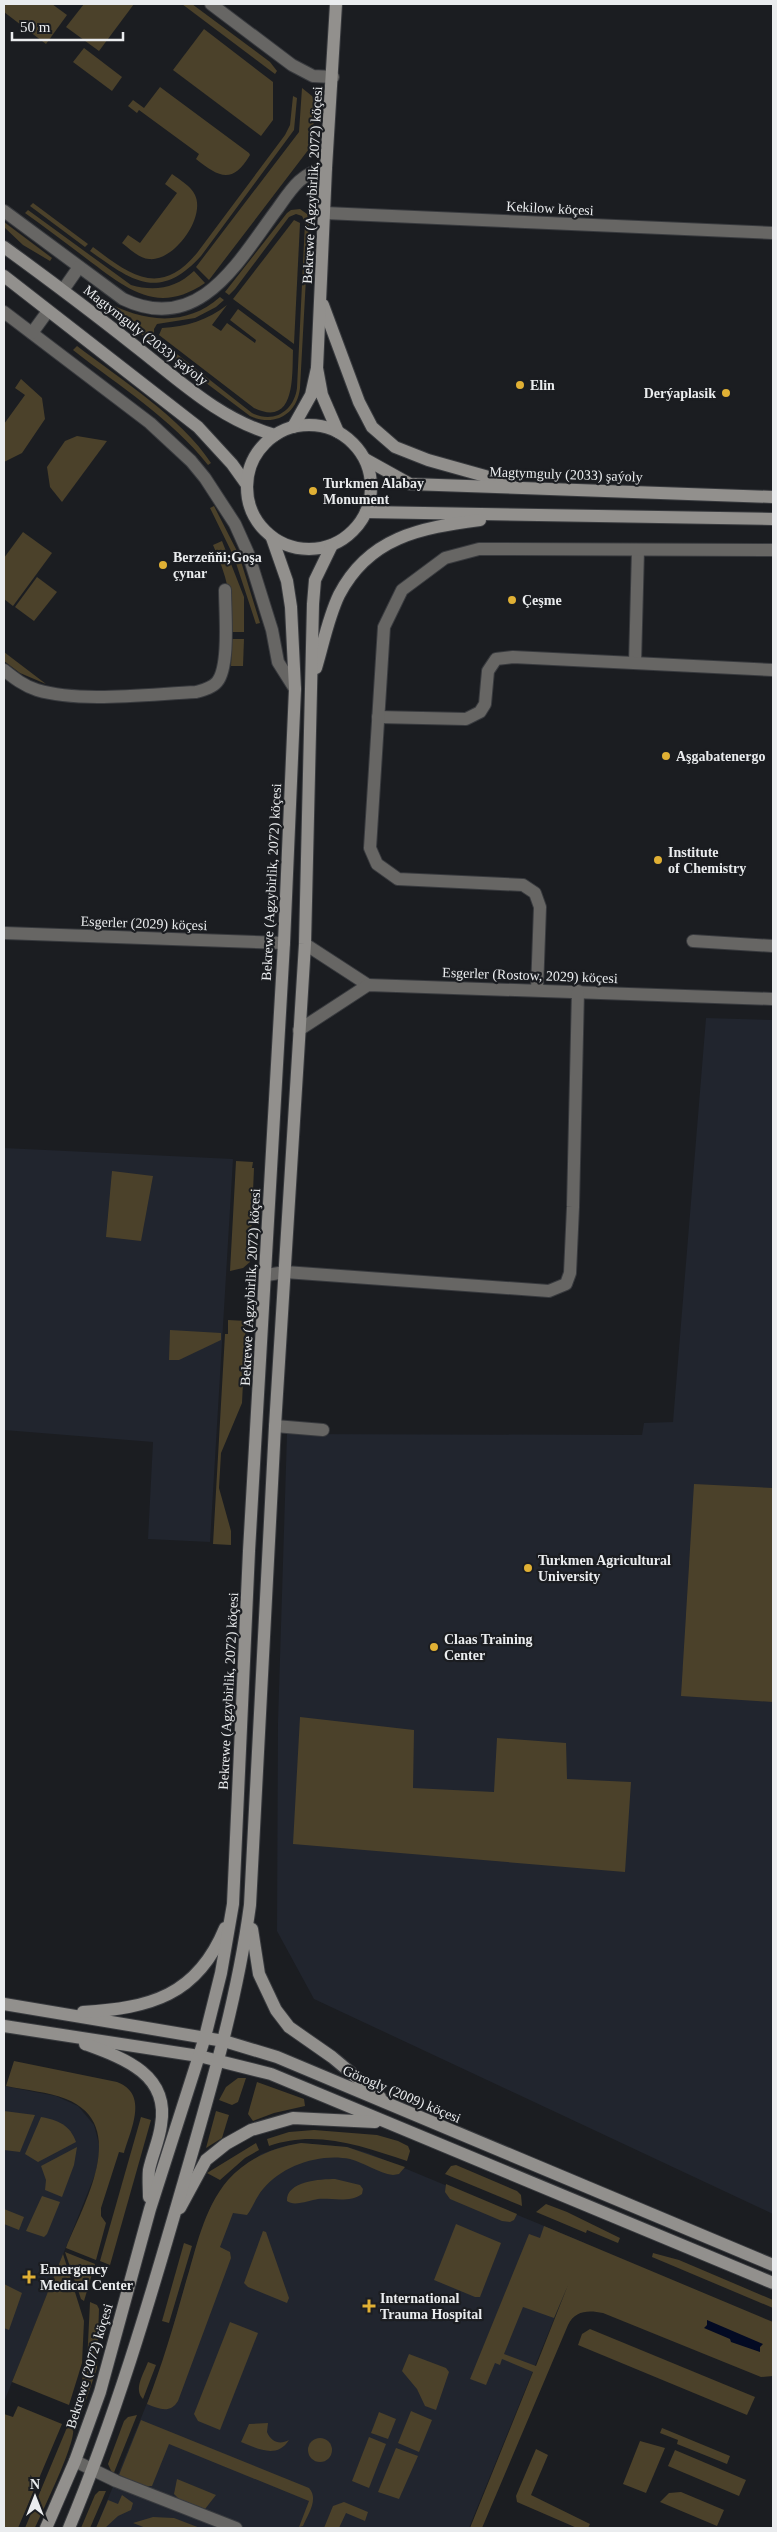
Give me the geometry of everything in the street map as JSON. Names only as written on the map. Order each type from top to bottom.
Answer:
[{"type":"main road","name":"Bekrewe (Agzybirlik, 2072) köçesi","points":[[317,368],[336,4]]},
{"type":"main road","name":"Magtymguly (2033) şaýoly","points":[[4,247],[63,290],[220,412],[254,429],[275,435]]},
{"type":"main road","points":[[4,276],[198,427],[232,464],[247,485]]},
{"type":"main road","points":[[321,299],[358,402],[372,427],[394,447],[428,460],[529,488]]},
{"type":"main road","points":[[293,427],[311,396],[317,368]]},
{"type":"main road","points":[[317,368],[322,395],[338,432]]},
{"type":"main road","points":[[316,426],[338,432],[354,444],[365,459],[372,486],[366,512],[352,532],[332,545],[305,549],[287,545],[272,538],[260,525],[251,510],[247,485],[255,457],[275,435],[293,427],[316,426]]},
{"type":"main road","name":"Magtymguly (2033) şaýoly","points":[[365,459],[410,484],[773,497]]},
{"type":"main road","points":[[366,512],[773,519]]},
{"type":"main road","points":[[311,688],[338,596],[356,567],[377,549],[401,537],[435,526],[530,514]]},
{"type":"main road","name":"Bekrewe (Agzybirlik, 2072) köçesi","points":[[205,2037],[221,1973],[233,1904],[249,1551],[284,943],[295,689],[291,607],[287,581],[272,538]]},
{"type":"main road","points":[[69,2528],[93,2470],[118,2401],[219,2061],[245,1943],[250,1905],[275,1426],[305,944],[311,688],[316,580],[332,545]]},
{"type":"main road","points":[[59,2014],[122,2010],[141,2006],[174,1992],[192,1978],[207,1961],[224,1930],[233,1904]]},
{"type":"main road","points":[[250,1905],[259,1974],[276,2010],[294,2031],[332,2057],[392,2106]]},
{"type":"main road","name":"Görogly (2009) köçesi","points":[[4,2004],[205,2037],[276,2057],[773,2265]]},
{"type":"main road","points":[[4,2026],[199,2056],[278,2076],[773,2283]]},
{"type":"main road","points":[[56,2035],[121,2057],[136,2066],[152,2083],[160,2101],[162,2118],[149,2172],[150,2209]]},
{"type":"main road","name":"Bekrewe (2072) köçesi","points":[[46,2528],[75,2461],[100,2392],[150,2209],[205,2037]]},
{"type":"main road","points":[[172,2221],[194,2186],[206,2160],[226,2144],[252,2130],[292,2118],[388,2123]]},
{"type":"street","points":[[211,4],[292,65],[313,76],[333,77]]},
{"type":"street","points":[[4,210],[79,267],[134,304],[156,309],[187,305],[210,293],[229,274],[304,175],[326,168]]},
{"type":"street","name":"Kekilow köçesi","points":[[326,213],[773,233]]},
{"type":"street","points":[[63,290],[79,267]]},
{"type":"street","points":[[32,333],[48,311]]},
{"type":"street","points":[[4,312],[150,423],[191,462],[215,491],[235,524],[248,553],[270,621],[278,662],[295,689]]},
{"type":"street","points":[[537,990],[540,907],[535,893],[523,885],[398,878],[377,864],[370,848],[384,627],[402,590],[445,558],[479,549],[773,550]]},
{"type":"street","points":[[635,663],[638,550]]},
{"type":"street","points":[[4,670],[20,682],[37,690],[82,696],[196,692],[206,689],[216,683],[224,667],[225,590]]},
{"type":"street","points":[[378,717],[466,718],[480,712],[485,704],[488,671],[496,660],[513,657],[773,670]]},
{"type":"street","name":"Esgerler (2029) köçesi","points":[[4,933],[284,943]]},
{"type":"street","points":[[693,941],[773,946]]},
{"type":"street","points":[[299,1030],[368,984],[305,944]]},
{"type":"street","name":"Esgerler (Rostow, 2029) köçesi","points":[[368,984],[773,999]]},
{"type":"street","points":[[266,1275],[284,1272],[549,1291],[566,1284],[570,1273],[573,1207],[578,992]]},
{"type":"street","points":[[275,1426],[322,1430]]},
{"type":"street","points":[[75,2461],[236,2528]]},
{"type":"shaded area","points":[[4,4],[52,4],[67,15],[46,44],[4,12]]},
{"type":"shaded area","points":[[84,4],[134,4],[99,51],[66,27]]},
{"type":"shaded area","points":[[182,4],[192,4],[270,62],[277,71],[275,74]]},
{"type":"shaded area","points":[[204,29],[273,82],[273,120],[261,136],[173,70]]},
{"type":"shaded area","points":[[84,48],[122,77],[112,91],[73,62]]},
{"type":"shaded area","points":[[160,87],[249,153],[250,155],[237,171],[225,175],[218,174],[196,159],[199,154],[139,110],[137,113],[128,106],[133,100],[144,108]]},
{"type":"shaded area","points":[[302,88],[312,96],[315,102],[312,145],[209,280],[196,267],[299,132]]},
{"type":"shaded area","points":[[293,96],[297,98],[294,130],[201,256],[186,270],[172,279],[158,283],[146,282],[119,271],[90,251],[93,247],[132,273],[145,277],[158,278],[170,275],[183,267],[197,253],[285,135],[290,125]]},
{"type":"shaded area","points":[[172,174],[185,183],[195,195],[197,204],[196,215],[192,226],[185,237],[168,254],[149,259],[141,257],[122,243],[128,235],[140,243],[177,193],[165,184]]},
{"type":"shaded area","points":[[33,203],[88,244],[85,247],[30,206]]},
{"type":"shaded area","points":[[300,209],[307,214],[309,223],[300,388],[294,405],[283,416],[268,420],[250,416],[101,304],[103,300],[133,313],[163,318],[192,314],[207,307],[220,297],[224,300],[216,307],[195,318],[157,324],[154,329],[154,336],[252,413],[268,417],[282,413],[292,403],[297,388],[305,222],[302,216],[296,214],[289,217],[235,289],[229,295],[225,292],[287,213],[291,210]]},
{"type":"shaded area","points":[[28,210],[131,285],[148,288],[165,287],[180,281],[194,271],[205,283],[188,293],[172,297],[157,298],[143,294],[115,280],[101,270],[25,213]]},
{"type":"shaded area","points":[[294,220],[300,223],[294,344],[233,299]]},
{"type":"shaded area","points":[[4,222],[52,258],[50,261],[23,245],[4,227]]},
{"type":"shaded area","points":[[227,305],[212,325],[221,331],[227,323],[255,343],[256,340],[230,320],[238,309],[293,350],[289,396],[285,405],[278,411],[268,412],[254,408],[159,335],[162,328],[196,322],[212,315]]},
{"type":"shaded area","points":[[77,346],[167,414],[198,446],[211,463],[208,465],[194,448],[162,418],[73,350]]},
{"type":"shaded area","points":[[21,379],[42,398],[45,419],[22,453],[4,462],[4,424],[25,395],[15,388]]},
{"type":"shaded area","points":[[77,436],[107,441],[62,502],[50,487],[47,467],[65,441]]},
{"type":"shaded area","points":[[214,506],[239,555],[260,623],[256,624],[234,557],[210,508]]},
{"type":"shaded area","points":[[23,532],[52,553],[13,606],[4,599],[4,558]]},
{"type":"shaded area","points":[[222,541],[244,597],[244,632],[232,632],[228,587],[213,545]]},
{"type":"shaded area","points":[[37,577],[57,592],[34,621],[15,607]]},
{"type":"shaded area","points":[[232,639],[244,639],[243,666],[231,666]]},
{"type":"shaded area","points":[[4,652],[46,684],[20,673],[4,661]]},
{"type":"shaded area","name":"Turkmen Agricultural University","points":[[706,1018],[773,1020],[773,2214],[314,1999],[277,1931],[278,1722],[287,1434],[642,1435],[644,1423],[673,1422]]},
{"type":"shaded area","points":[[4,1148],[233,1159],[210,1542],[148,1539],[153,1442],[4,1430]]},
{"type":"shaded area","points":[[236,1161],[253,1162],[252,1168],[254,1168],[250,1262],[243,1268],[230,1271]]},
{"type":"shaded area","points":[[112,1171],[153,1176],[141,1241],[106,1237]]},
{"type":"shaded area","points":[[228,1320],[246,1321],[242,1403],[221,1453],[219,1488],[231,1531],[231,1545],[213,1544],[225,1334],[228,1334]]},
{"type":"shaded area","points":[[170,1330],[221,1333],[221,1340],[179,1360],[169,1360]]},
{"type":"shaded area","points":[[694,1484],[773,1488],[773,1702],[681,1696]]},
{"type":"shaded area","points":[[300,1717],[414,1730],[413,1788],[494,1792],[497,1738],[566,1743],[567,1779],[631,1782],[625,1872],[293,1844]]},
{"type":"shaded area","points":[[14,2061],[117,2082],[127,2088],[133,2095],[135,2113],[133,2123],[124,2153],[119,2152],[101,2208],[101,2216],[106,2223],[96,2260],[66,2248],[91,2189],[97,2167],[99,2146],[96,2127],[85,2111],[66,2099],[6,2086]]},
{"type":"shaded area","points":[[238,2078],[246,2078],[238,2102],[232,2105],[219,2100],[226,2087]]},
{"type":"shaded area","points":[[257,2082],[304,2099],[305,2106],[274,2113],[253,2121],[248,2114]]},
{"type":"shaded area","name":"Emergency Medical Center","points":[[4,2086],[56,2096],[78,2106],[94,2125],[100,2148],[96,2172],[4,2402]]},
{"type":"shaded area","points":[[4,2111],[35,2115],[20,2152],[4,2150]]},
{"type":"shaded area","points":[[216,2111],[229,2115],[222,2138],[206,2148]]},
{"type":"shaded area","points":[[41,2117],[63,2124],[70,2131],[76,2142],[38,2162],[25,2154]]},
{"type":"shaded area","points":[[141,2117],[151,2120],[110,2265],[100,2261]]},
{"type":"shaded area","points":[[314,2130],[377,2135],[398,2141],[408,2146],[410,2151],[407,2161],[356,2145],[321,2139],[287,2141],[269,2146],[267,2139],[289,2132]]},
{"type":"shaded area","points":[[256,2143],[259,2150],[245,2158],[220,2180],[207,2173]]},
{"type":"shaded area","name":"International Trauma Hospital","points":[[301,2143],[347,2147],[368,2153],[585,2243],[469,2528],[96,2528],[161,2369],[197,2244],[211,2206],[228,2181],[261,2154]]},
{"type":"shaded area","points":[[301,2143],[347,2147],[405,2167],[399,2174],[393,2175],[350,2159],[327,2158],[303,2163],[291,2167],[271,2181],[261,2192],[247,2215],[233,2213],[220,2247],[230,2252],[231,2258],[178,2401],[168,2409],[160,2409],[147,2404],[168,2345],[201,2230],[219,2191],[236,2172],[252,2160],[270,2151]]},
{"type":"shaded area","points":[[77,2147],[74,2165],[62,2197],[45,2190],[46,2180],[41,2166]]},
{"type":"shaded area","points":[[456,2165],[517,2191],[521,2195],[522,2206],[445,2174],[451,2166]]},
{"type":"shaded area","points":[[335,2179],[360,2185],[363,2189],[362,2194],[346,2199],[318,2199],[298,2203],[287,2201],[288,2194],[298,2185],[305,2182]]},
{"type":"shaded area","points":[[446,2184],[517,2214],[514,2220],[510,2222],[502,2221],[450,2199],[445,2192]]},
{"type":"shaded area","points":[[42,2196],[60,2202],[44,2237],[26,2231]]},
{"type":"shaded area","points":[[546,2204],[620,2238],[618,2243],[587,2230],[586,2233],[536,2212]]},
{"type":"shaded area","points":[[4,2209],[24,2217],[19,2230],[4,2224]]},
{"type":"shaded area","points":[[456,2224],[501,2243],[480,2297],[475,2297],[434,2280]]},
{"type":"shaded area","points":[[544,2226],[773,2322],[773,2376],[761,2377],[603,2313],[583,2312],[574,2316],[568,2325],[482,2528],[470,2528],[533,2372],[502,2359],[500,2365],[495,2363],[486,2385],[470,2379],[529,2234],[540,2238]],"holes":[[[568,2285],[536,2366],[504,2354],[523,2307],[554,2318]]]},
{"type":"shaded area","points":[[263,2231],[266,2232],[289,2298],[287,2303],[248,2287],[244,2283]]},
{"type":"shaded area","points":[[184,2243],[192,2246],[169,2323],[162,2321]]},
{"type":"shaded area","points":[[65,2252],[95,2264],[84,2301],[81,2299]]},
{"type":"shaded area","points":[[653,2253],[679,2260],[773,2300],[773,2308],[652,2257]]},
{"type":"shaded area","points":[[63,2254],[84,2321],[82,2363],[69,2405],[12,2382]]},
{"type":"shaded area","points":[[4,2284],[22,2293],[9,2330],[4,2328]]},
{"type":"shaded area","points":[[90,2302],[97,2305],[99,2309],[97,2368],[82,2412],[73,2409],[87,2363]]},
{"type":"shaded area","points":[[230,2322],[258,2333],[220,2430],[198,2421],[194,2414]]},
{"type":"shaded area","points":[[590,2329],[755,2397],[747,2415],[578,2345],[582,2334]]},
{"type":"shaded area","points":[[409,2354],[446,2368],[449,2372],[436,2410],[425,2406],[417,2389],[402,2371]]},
{"type":"shaded area","points":[[148,2362],[156,2365],[143,2399],[140,2395],[139,2386]]},
{"type":"shaded area","points":[[18,2406],[62,2424],[18,2528],[4,2528],[4,2414],[13,2417]]},
{"type":"shaded area","points":[[411,2411],[432,2420],[419,2452],[398,2443]]},
{"type":"shaded area","points":[[379,2412],[396,2419],[388,2439],[371,2433]]},
{"type":"shaded area","points":[[137,2415],[113,2475],[108,2464],[124,2421],[128,2417]]},
{"type":"shaded area","points":[[141,2420],[309,2488],[312,2492],[313,2502],[303,2526],[299,2527],[309,2501],[169,2444],[152,2486],[145,2486],[119,2475]]},
{"type":"shaded area","points":[[268,2423],[267,2432],[273,2440],[282,2442],[289,2440],[284,2446],[273,2451],[267,2451],[241,2442],[249,2424]]},
{"type":"shaded area","points":[[68,2425],[73,2428],[73,2435],[58,2477],[35,2528],[25,2528]]},
{"type":"shaded area","points":[[662,2428],[730,2456],[727,2464],[677,2444],[678,2440],[660,2433]]},
{"type":"shaded area","points":[[369,2437],[386,2444],[369,2488],[352,2481]]},
{"type":"shaded area","points":[[320,2438],[329,2441],[332,2450],[329,2459],[320,2462],[311,2459],[308,2450],[311,2441]]},
{"type":"shaded area","points":[[640,2441],[665,2448],[646,2493],[623,2484]]},
{"type":"shaded area","points":[[396,2448],[418,2456],[399,2499],[378,2492]]},
{"type":"shaded area","points":[[536,2449],[548,2455],[531,2495],[590,2524],[588,2528],[577,2528],[517,2502],[516,2496]]},
{"type":"shaded area","points":[[675,2450],[746,2480],[739,2496],[668,2466]]},
{"type":"shaded area","points":[[177,2479],[216,2495],[205,2509],[179,2499],[174,2494]]},
{"type":"shaded area","points":[[99,2491],[106,2491],[90,2528],[81,2528],[95,2495]]},
{"type":"shaded area","points":[[681,2492],[724,2510],[717,2526],[660,2502],[669,2493]]},
{"type":"shaded area","points":[[122,2495],[133,2503],[131,2510],[118,2516],[105,2528],[96,2528],[108,2500],[118,2504]]},
{"type":"shaded area","points":[[344,2502],[368,2512],[365,2521],[346,2513],[339,2528],[324,2528],[333,2506]]},
{"type":"shaded area","points":[[153,2517],[174,2518],[200,2528],[146,2528],[133,2523]]},
{"type":"water","points":[[707,2320],[763,2344],[760,2347],[760,2352],[731,2342],[730,2339],[704,2328],[707,2325]]},
{"type":"place","name":"Elin","points":[[520,385]]},
{"type":"place","name":"Derýaplasik","points":[[726,393]]},
{"type":"place","name":"Turkmen Alabay Monument","points":[[313,491]]},
{"type":"place","name":"Berzeňňi;Goşa çynar","points":[[163,565]]},
{"type":"place","name":"Çeşme","points":[[512,600]]},
{"type":"place","name":"Aşgabatenergo","points":[[666,756]]},
{"type":"place","name":"Institute of Chemistry","points":[[658,860]]},
{"type":"place","name":"Turkmen Agricultural University","points":[[528,1568]]},
{"type":"place","name":"Claas Training Center","points":[[434,1647]]},
{"type":"place","name":"Emergency Medical Center","points":[[29,2277]]},
{"type":"place","name":"International Trauma Hospital","points":[[369,2306]]}]
